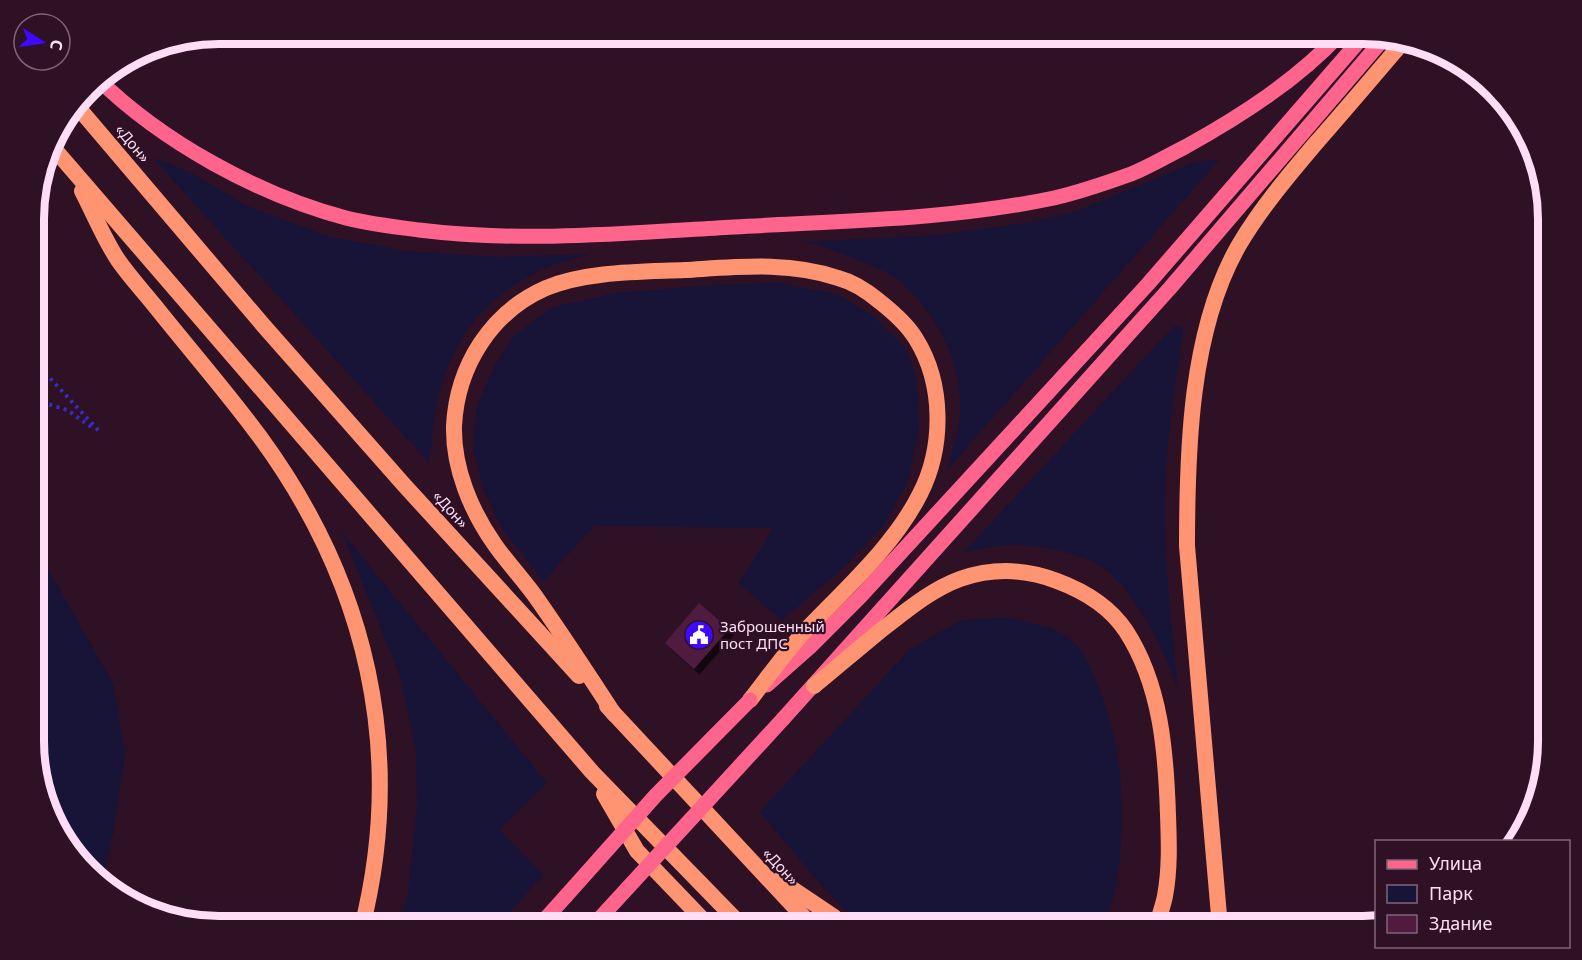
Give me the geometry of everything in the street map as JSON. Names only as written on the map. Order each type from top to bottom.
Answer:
[{"type":"highway","points":[[1219,916],[1187,546],[1189,441],[1197,375],[1221,284],[1239,246],[1271,197],[1399,47]]},
{"type":"highway","name":"«Дон»","points":[[81,111],[263,325],[398,477],[614,714],[803,916]]},
{"type":"highway","points":[[57,152],[592,772],[732,916]]},
{"type":"highway","points":[[68,164],[118,259],[260,437],[285,474],[308,513],[346,596],[361,640],[380,745],[377,842],[365,916]]},
{"type":"highway","points":[[614,714],[538,599],[494,544],[471,506],[458,464],[454,426],[460,388],[473,354],[492,327],[516,306],[547,288],[586,278],[632,272],[755,266],[804,269],[841,278],[869,293],[894,312],[915,338],[929,366],[936,397],[937,433],[933,459],[920,494],[899,526],[867,567],[801,635],[750,700]]},
{"type":"highway","points":[[814,686],[902,614],[934,591],[960,579],[987,573],[1016,571],[1043,576],[1074,588],[1099,603],[1125,629],[1143,660],[1162,730],[1170,857],[1165,896],[1159,916]]},
{"type":"highway","points":[[592,772],[637,851],[699,916]]},
{"type":"highway","points":[[754,863],[833,916]]},
{"type":"main road","points":[[106,85],[138,112],[189,148],[234,174],[313,209],[388,226],[472,236],[523,238],[960,213],[1057,197],[1136,172],[1210,133],[1258,104],[1329,44]]},
{"type":"main road","points":[[548,916],[656,795],[750,700],[810,647],[868,589],[1148,284],[1356,44]]},
{"type":"main road","points":[[602,916],[814,686],[1170,288],[1378,45]]},
{"type":"path","points":[[44,373],[99,431],[67,410],[44,403]]},
{"type":"green space","points":[[153,158],[190,172],[247,206],[330,237],[407,251],[497,257],[591,254],[539,271],[503,294],[474,321],[453,355],[445,374],[435,412],[429,463]]},
{"type":"green space","points":[[1220,159],[947,470],[958,426],[960,398],[953,361],[947,344],[928,312],[904,285],[889,274],[829,249],[803,242],[937,235],[1026,223],[1078,211],[1195,162]]},
{"type":"green space","points":[[778,283],[837,294],[871,314],[906,349],[916,376],[919,428],[908,481],[886,522],[843,568],[782,620],[739,584],[773,528],[594,526],[543,582],[500,525],[484,490],[473,451],[477,406],[493,369],[512,338],[550,308],[616,293],[714,285]]},
{"type":"green space","points":[[1180,326],[1183,333],[1169,435],[1165,521],[1168,593],[1178,689],[1158,641],[1141,611],[1120,583],[1098,565],[1061,551],[1021,545],[1004,545],[964,552],[1173,327]]},
{"type":"green space","points":[[342,532],[547,783],[499,829],[543,875],[507,916],[403,916],[408,893],[417,805],[416,752],[400,676]]},
{"type":"green space","points":[[44,562],[113,683],[125,754],[105,873],[73,839],[57,809],[49,787],[44,742]]},
{"type":"green space","points":[[1008,617],[1053,630],[1076,644],[1089,665],[1109,717],[1120,777],[1121,838],[1118,868],[1108,916],[851,916],[822,886],[760,812],[910,649],[962,620]]},
{"type":"building","points":[[699,603],[729,629],[694,669],[665,643]]},
{"type":"place","name":"Заброшенный пост ДПС","points":[[699,635]]}]
